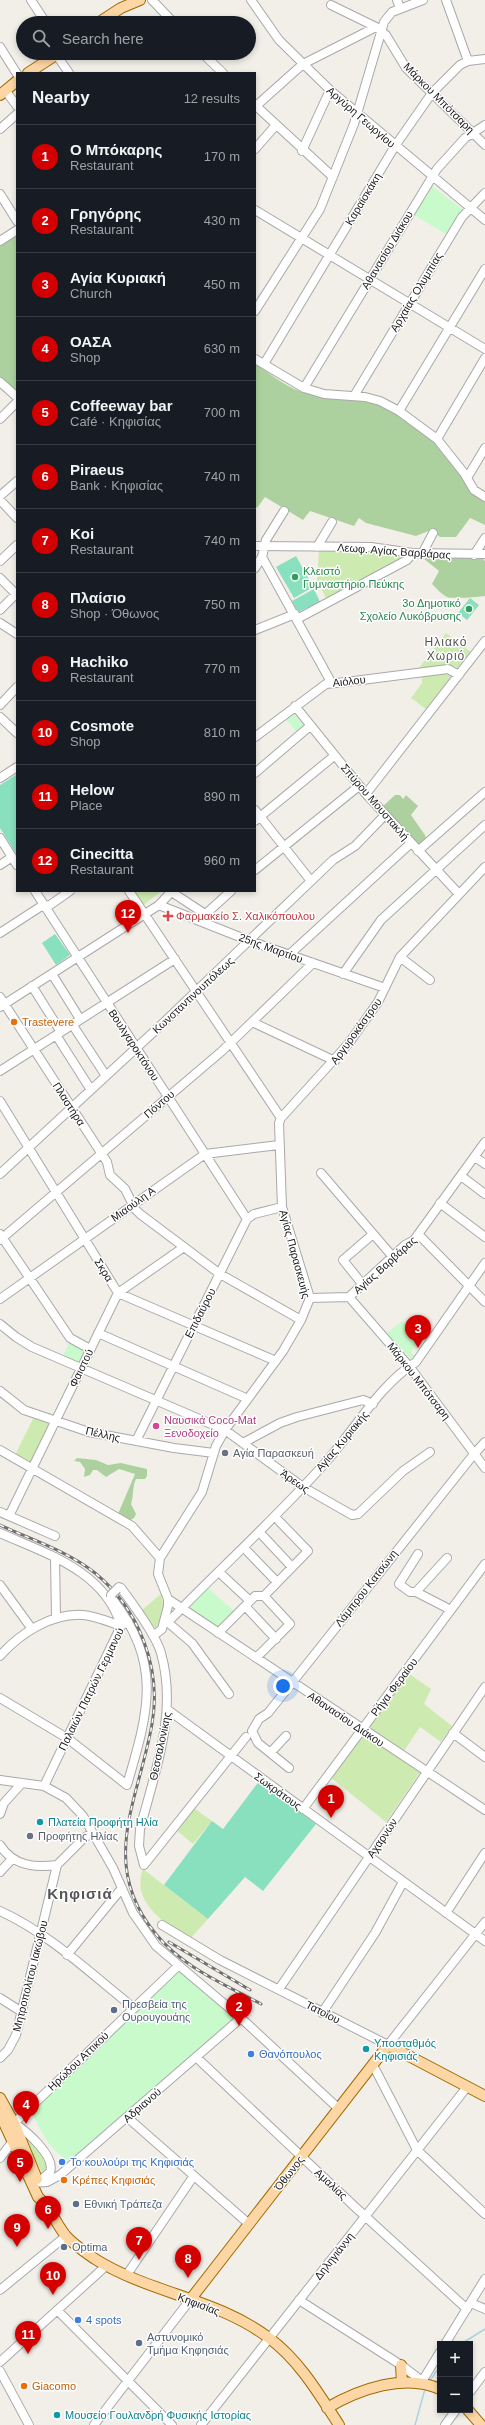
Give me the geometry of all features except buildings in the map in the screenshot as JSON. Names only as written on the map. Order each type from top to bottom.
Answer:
[{"type":"main road","points":[[109,16],[121,8],[136,2]]},
{"type":"main road","points":[[119,16],[136,2]]},
{"type":"main road","points":[[22,72],[43,60]]},
{"type":"main road","points":[[29,72],[46,60]]},
{"type":"main road","points":[[2,92],[16,76]]},
{"type":"main road","points":[[2,92],[16,82]]},
{"type":"main road","name":"Όθωνος","points":[[190,2300],[388,2045]]},
{"type":"main road","name":"Τατοΐου","points":[[388,2045],[485,2096]]},
{"type":"main road","name":"Κηφισίας","points":[[0,2098],[35,2183]]},
{"type":"main road","name":"Κηφισίας","points":[[0,2114],[11,2126],[13,2141],[45,2203],[66,2236],[107,2265],[126,2276],[237,2319],[269,2338],[298,2366],[339,2425]]},
{"type":"main road","points":[[401,2365],[402,2383]]},
{"type":"main road","points":[[327,2408],[356,2392],[402,2383],[431,2385]]},
{"type":"main road","points":[[471,2413],[481,2425]]},
{"type":"street","points":[[32,0],[42,16]]},
{"type":"street","points":[[152,0],[167,16]]},
{"type":"street","name":"Αργύρη Γεωργίου","points":[[251,0],[275,35],[330,90],[470,209],[485,220]]},
{"type":"street","points":[[397,0],[400,8]]},
{"type":"street","points":[[333,178],[302,151],[256,105],[303,64],[379,28],[392,12],[423,0]]},
{"type":"street","points":[[446,0],[468,61]]},
{"type":"street","points":[[331,5],[379,28]]},
{"type":"street","points":[[256,309],[276,275],[320,209],[357,114],[379,28]]},
{"type":"street","name":"Μάρκου Μπότσαρη","points":[[379,28],[406,68],[485,145]]},
{"type":"street","points":[[0,47],[16,73]]},
{"type":"street","name":"Καραϊσκάκη","points":[[264,364],[396,146],[432,93],[453,70],[468,61],[485,59]]},
{"type":"street","points":[[60,60],[69,72]]},
{"type":"street","points":[[208,60],[217,71]]},
{"type":"street","points":[[302,151],[330,90]]},
{"type":"street","points":[[2,92],[16,105]]},
{"type":"street","points":[[0,129],[16,115]]},
{"type":"street","points":[[256,147],[276,125]]},
{"type":"street","name":"Αθανασίου Διάκου","points":[[304,388],[431,176],[471,132],[485,125]]},
{"type":"street","name":"Αρχαίας Ολυμπίας","points":[[354,396],[462,217],[485,193]]},
{"type":"street","points":[[0,194],[16,219]]},
{"type":"street","points":[[257,214],[302,238],[485,348]]},
{"type":"street","points":[[0,241],[16,231]]},
{"type":"street","points":[[399,410],[485,269]]},
{"type":"street","points":[[437,439],[485,358]]},
{"type":"street","points":[[256,360],[304,388],[324,394],[354,396],[380,401],[399,410],[437,439],[467,478],[474,490],[485,497]]},
{"type":"street","points":[[0,382],[16,396]]},
{"type":"street","points":[[0,419],[16,403]]},
{"type":"street","points":[[467,478],[485,448]]},
{"type":"street","points":[[0,496],[16,482]]},
{"type":"street","points":[[0,500],[16,517]]},
{"type":"street","points":[[256,566],[262,557],[264,546],[284,511]]},
{"type":"street","points":[[317,547],[332,522]]},
{"type":"street","points":[[256,630],[296,616],[418,554],[433,533]]},
{"type":"street","points":[[474,555],[485,538]]},
{"type":"street","points":[[0,561],[16,545]]},
{"type":"street","name":"Λεωφ. Αγίας Βαρβάρας","points":[[256,546],[371,547],[418,554],[485,554]]},
{"type":"street","points":[[262,557],[296,616],[331,682]]},
{"type":"street","points":[[0,578],[16,595],[0,610]]},
{"type":"street","points":[[0,624],[16,632]]},
{"type":"street","points":[[369,790],[459,674],[484,646]]},
{"type":"street","name":"Αιόλου","points":[[256,736],[295,706],[331,682],[346,682],[448,669],[459,674]]},
{"type":"street","points":[[0,705],[16,688]]},
{"type":"street","name":"Σπύρου Μουστακλή","points":[[295,706],[359,786],[459,894]]},
{"type":"street","points":[[0,717],[16,732]]},
{"type":"street","points":[[256,772],[310,726]]},
{"type":"street","points":[[310,881],[257,816],[334,756]]},
{"type":"street","points":[[0,778],[16,768]]},
{"type":"street","points":[[256,869],[359,786]]},
{"type":"street","points":[[418,851],[485,792]]},
{"type":"street","name":"Κωνσταντινουπόλεως","points":[[0,1174],[250,941],[310,881],[333,860],[355,846],[385,815]]},
{"type":"street","points":[[343,974],[381,920],[485,825]]},
{"type":"street","points":[[0,838],[16,863]]},
{"type":"street","points":[[290,954],[411,843]]},
{"type":"street","points":[[0,865],[12,857]]},
{"type":"street","name":"Αργυροκάστρου","points":[[281,1118],[335,1060],[374,1008],[400,957],[459,894],[483,872]]},
{"type":"street","name":"Βουλγαροκτόνου","points":[[35,892],[78,956],[247,1219]]},
{"type":"street","points":[[0,933],[40,907],[45,906],[68,892]]},
{"type":"street","points":[[130,892],[281,1118]]},
{"type":"street","points":[[2,1003],[52,974],[159,905],[170,892]]},
{"type":"street","points":[[172,892],[202,917],[230,892]]},
{"type":"street","name":"25ης Μαρτίου","points":[[159,905],[202,917],[250,941],[385,988]]},
{"type":"street","points":[[400,957],[430,980]]},
{"type":"street","points":[[0,1071],[175,959]]},
{"type":"street","name":"Πόντου","points":[[1,1237],[56,1193],[231,1043],[313,963]]},
{"type":"street","points":[[52,974],[80,1019]]},
{"type":"street","points":[[32,986],[91,1090]]},
{"type":"street","name":"Πλαστήρα","points":[[2,1003],[107,1162],[110,1175],[125,1189],[132,1204],[140,1214],[220,1274],[302,1320]]},
{"type":"street","points":[[252,1022],[335,1060]]},
{"type":"street","points":[[72,1024],[106,1076]]},
{"type":"street","name":"Σκρα","points":[[0,1101],[118,1293],[276,1361]]},
{"type":"street","name":"Αγίας Παρασκευής","points":[[160,1558],[202,1492],[214,1453],[225,1430],[276,1361],[302,1320],[310,1298],[282,1206],[279,1145],[279,1123],[281,1118]]},
{"type":"street","name":"Αγίας Βαρβάρας","points":[[310,1298],[350,1297],[419,1235],[440,1203],[485,1142]]},
{"type":"street","name":"Μιαούλη Α","points":[[0,1299],[132,1204],[205,1154],[279,1145]]},
{"type":"street","points":[[475,1157],[485,1164]]},
{"type":"street","points":[[321,1173],[393,1257]]},
{"type":"street","points":[[461,1176],[485,1194]]},
{"type":"street","points":[[440,1203],[485,1237]]},
{"type":"street","points":[[247,1219],[254,1214],[282,1206]]},
{"type":"street","name":"Επιδαύρου","points":[[136,1441],[247,1219]]},
{"type":"street","points":[[362,1285],[343,1260],[373,1234]]},
{"type":"street","points":[[419,1235],[485,1302]]},
{"type":"street","points":[[1,1237],[70,1338],[90,1349]]},
{"type":"street","name":"Φαιστού","points":[[9,1516],[118,1293],[184,1247]]},
{"type":"street","name":"Αγίας Κυριακής","points":[[165,1620],[171,1619],[303,1487],[326,1462],[373,1404],[409,1366],[416,1362],[485,1263]]},
{"type":"street","name":"Μάρκου Μπότσαρη","points":[[350,1297],[409,1366],[485,1468]]},
{"type":"street","name":"Άρεως","points":[[0,1324],[24,1343],[225,1430],[303,1487],[352,1515],[358,1514],[403,1471],[430,1452]]},
{"type":"street","points":[[98,1332],[248,1399]]},
{"type":"street","name":"Πέλλης","points":[[0,1391],[24,1410],[55,1422],[136,1441],[214,1453]]},
{"type":"street","points":[[243,1443],[280,1423],[297,1417],[363,1400],[373,1404]]},
{"type":"street","name":"Λάμπρου Κατσώνη","points":[[144,1865],[230,1757],[250,1736],[259,1719],[268,1713],[485,1442]]},
{"type":"street","points":[[0,1450],[132,1526],[160,1558],[158,1574],[168,1599],[162,1629],[153,1636]]},
{"type":"street","points":[[0,1512],[55,1536]]},
{"type":"street","points":[[264,1596],[308,1551],[279,1521]]},
{"type":"street","points":[[0,1533],[55,1557],[88,1577],[125,1623],[142,1650],[145,1662],[147,1697],[143,1729],[127,1785],[67,1738],[0,1698]]},
{"type":"street","points":[[263,1536],[292,1567]]},
{"type":"street","points":[[248,1552],[278,1582]]},
{"type":"street","points":[[418,1554],[399,1584],[410,1592],[416,1592],[451,1610]]},
{"type":"street","points":[[55,1557],[56,1618]]},
{"type":"street","points":[[416,1592],[447,1558]]},
{"type":"street","name":"Ρήγα Φεραίου","points":[[303,1809],[485,1564]]},
{"type":"street","points":[[221,1574],[276,1638]]},
{"type":"street","points":[[0,1585],[32,1629]]},
{"type":"street","name":"Παλαιών Πατρών Γερμανού","points":[[44,1786],[125,1623],[111,1597],[111,1595],[119,1587],[121,1588]]},
{"type":"street","name":"Θεσσαλονίκης","points":[[121,1588],[153,1636],[161,1652],[168,1710],[163,1743],[140,1829],[139,1846],[144,1865]]},
{"type":"street","points":[[218,1633],[257,1595],[264,1596],[290,1624],[256,1658]]},
{"type":"street","name":"Αθανασίου Διάκου","points":[[168,1599],[426,1773],[485,1810]]},
{"type":"street","points":[[0,1656],[32,1629],[56,1618],[84,1615],[125,1623]]},
{"type":"street","points":[[165,1620],[188,1640],[206,1661],[229,1694]]},
{"type":"street","name":"Αχαρνών","points":[[279,1989],[485,1687]]},
{"type":"street","name":"Σωκράτους","points":[[168,1710],[230,1757],[485,1941]]},
{"type":"street","points":[[453,1733],[485,1757]]},
{"type":"street","points":[[250,1736],[289,1768]]},
{"type":"street","points":[[271,1752],[286,1736]]},
{"type":"street","points":[[0,1780],[44,1786],[66,1798],[83,1816],[143,1929],[156,1946],[241,2018],[339,2109]]},
{"type":"street","points":[[0,1814],[4,1804],[22,1783]]},
{"type":"street","points":[[0,1845],[12,1859],[31,1866],[57,1866],[84,1838],[92,1833]]},
{"type":"street","points":[[446,1913],[485,1853]]},
{"type":"street","points":[[0,1872],[12,1859]]},
{"type":"street","name":"Μητροπολίτου Ιακώβου","points":[[0,2058],[13,2041],[22,2012],[57,1866]]},
{"type":"street","points":[[322,2012],[375,1933],[404,1882]]},
{"type":"street","points":[[67,1955],[122,1888]]},
{"type":"street","points":[[0,1911],[19,1920],[67,1955],[134,2008]]},
{"type":"street","name":"Όθωνος","points":[[388,2045],[485,1922]]},
{"type":"street","name":"Τατοΐου","points":[[162,1925],[220,1960],[388,2045]]},
{"type":"street","name":"Ηρώδου Αττικού","points":[[11,2126],[178,1966]]},
{"type":"street","points":[[0,1998],[22,2012]]},
{"type":"street","name":"Αδριανού","points":[[35,2183],[60,2175],[128,2118],[241,2018]]},
{"type":"street","name":"Αμαλίας","points":[[196,2057],[365,2216],[469,2306],[485,2309]]},
{"type":"street","points":[[373,2065],[417,2150],[485,2214]]},
{"type":"street","name":"Δηληγιάννη","points":[[201,2425],[467,2087]]},
{"type":"street","points":[[128,2118],[193,2177],[249,2224]]},
{"type":"street","points":[[11,2126],[33,2139],[50,2159],[50,2172],[35,2183]]},
{"type":"street","points":[[0,2158],[13,2141]]},
{"type":"street","points":[[126,2276],[193,2177]]},
{"type":"street","points":[[0,2290],[66,2236]]},
{"type":"street","points":[[0,2362],[107,2265]]},
{"type":"street","points":[[447,2341],[485,2280]]},
{"type":"street","name":"Όθωνος","points":[[94,2425],[190,2300]]},
{"type":"street","points":[[299,2300],[431,2385],[437,2363]]},
{"type":"street","points":[[57,2310],[172,2425]]},
{"type":"street","points":[[0,2371],[29,2425]]},
{"type":"street","points":[[473,2388],[485,2372]]},
{"type":"street","points":[[445,2425],[454,2413]]},
{"type":"green space","points":[[432,186],[462,209],[446,234],[414,215]]},
{"type":"green space","points":[[16,233],[16,393],[0,380],[0,244]]},
{"type":"green space","points":[[256,365],[296,390],[314,395],[372,403],[394,412],[410,422],[440,447],[452,461],[469,487],[485,500],[485,525],[470,518],[456,537],[440,537],[431,530],[416,536],[366,523],[359,518],[354,526],[310,511],[303,520],[265,497],[257,508]]},
{"type":"green space","points":[[371,548],[403,554],[406,557],[327,600],[317,580],[319,550]]},
{"type":"green space","name":"Κλειστό Γυμναστήριο Πεύκης","points":[[296,556],[313,587],[294,598],[276,567]]},
{"type":"green space","points":[[423,558],[482,558],[485,561],[485,596],[454,598],[445,596],[432,584],[439,571]]},
{"type":"green space","points":[[314,589],[320,602],[298,612],[292,601]]},
{"type":"green space","name":"3ο Δημοτικό Σχολείο Λυκόβρυσης","points":[[470,598],[479,605],[467,620],[458,613]]},
{"type":"green space","points":[[446,633],[472,653],[459,669],[455,666],[419,668]]},
{"type":"green space","points":[[445,673],[452,678],[427,710],[411,698],[422,683],[422,676]]},
{"type":"green space","points":[[292,711],[304,726],[297,732],[284,717]]},
{"type":"green space","points":[[16,775],[16,853],[0,828],[0,785]]},
{"type":"green space","points":[[395,795],[400,795],[403,799],[406,795],[418,806],[411,815],[425,835],[427,843],[424,845],[413,841],[382,807]]},
{"type":"green space","points":[[132,892],[161,892],[142,906]]},
{"type":"green space","points":[[55,934],[70,955],[56,965],[42,943]]},
{"type":"green space","points":[[402,1321],[420,1339],[411,1352],[416,1357],[412,1360],[395,1341],[393,1342],[386,1334]]},
{"type":"green space","points":[[69,1343],[85,1351],[79,1363],[63,1356]]},
{"type":"green space","points":[[34,1417],[50,1423],[31,1465],[15,1455]]},
{"type":"green space","points":[[77,1458],[96,1460],[108,1465],[121,1463],[147,1469],[147,1476],[145,1479],[136,1479],[134,1485],[131,1504],[136,1514],[134,1518],[129,1521],[118,1514],[135,1474],[119,1469],[106,1477],[97,1470],[93,1470],[90,1475],[84,1477],[85,1469],[80,1462],[74,1461]]},
{"type":"green space","points":[[208,1588],[235,1612],[219,1628],[189,1607]]},
{"type":"green space","points":[[161,1594],[163,1603],[162,1617],[156,1628],[150,1624],[142,1610]]},
{"type":"green space","points":[[408,1673],[431,1689],[424,1704],[452,1726],[441,1742],[420,1727],[404,1751],[425,1765],[386,1822],[330,1777]]},
{"type":"green space","points":[[260,1780],[316,1824],[263,1891],[245,1877],[208,1919],[164,1885],[212,1821],[223,1829]]},
{"type":"green space","points":[[194,1808],[212,1821],[193,1844],[176,1830]]},
{"type":"green space","points":[[143,1869],[208,1919],[190,1939],[161,1919],[146,1902],[141,1892],[140,1881]]},
{"type":"green space","points":[[179,1970],[235,2020],[69,2161],[62,2157],[46,2139],[31,2111]]},
{"type":"green space","points":[[23,2134],[44,2156],[49,2169],[43,2175]]},
{"type":"waterway","points":[[466,2341],[485,2329]]},
{"type":"waterway","points":[[429,2382],[437,2370]]},
{"type":"waterway","points":[[415,2425],[425,2389]]},
{"type":"railway","points":[[0,1525],[49,1546],[84,1565],[95,1573],[110,1588],[124,1604],[135,1622],[144,1641],[150,1661],[154,1682],[154,1703],[152,1724],[127,1830],[126,1856],[129,1881],[138,1907],[155,1933],[166,1945],[178,1956],[204,1974],[261,2004]]},
{"type":"railway","points":[[169,1942],[250,1990]]},
{"type":"place","name":"Κλειστό Γυμναστήριο Πεύκης","points":[[295,577]]},
{"type":"place","name":"3ο Δημοτικό Σχολείο Λυκόβρυσης","points":[[469,609]]},
{"type":"place","name":"Φαρμακείο Σ. Χαλικόπουλου","points":[[168,916]]},
{"type":"place","name":"Cinecitta","points":[[128,933]]},
{"type":"place","name":"Trastevere","points":[[14,1022]]},
{"type":"place","name":"Αγία Κυριακή","points":[[418,1348]]},
{"type":"place","name":"Ναυσικά Coco-Mat Ξενοδοχείο","points":[[156,1426]]},
{"type":"place","name":"Αγία Παρασκευή","points":[[225,1453]]},
{"type":"place","name":"Ο Μπόκαρης","points":[[331,1818]]},
{"type":"place","name":"Πλατεία Προφήτη Ηλία","points":[[40,1822]]},
{"type":"place","name":"Προφήτης Ηλίας","points":[[30,1836]]},
{"type":"place","name":"Πρεσβεία της Ουρουγουάης","points":[[114,2010]]},
{"type":"place","name":"Γρηγόρης","points":[[239,2026]]},
{"type":"place","name":"Υποσταθμός Κηφισιάς","points":[[366,2049]]},
{"type":"place","name":"Θανόπουλος","points":[[251,2054]]},
{"type":"place","name":"ΟΑΣΑ","points":[[26,2124]]},
{"type":"place","name":"Το κουλούρι της Κηφισιάς","points":[[62,2162]]},
{"type":"place","name":"Κρέπες Κηφισιάς","points":[[64,2180]]},
{"type":"place","name":"Coffeeway bar","points":[[20,2182]]},
{"type":"place","name":"Εθνική Τράπεζα","points":[[76,2204]]},
{"type":"place","name":"Piraeus","points":[[48,2229]]},
{"type":"place","name":"Hachiko","points":[[17,2247]]},
{"type":"place","name":"Optima","points":[[64,2247]]},
{"type":"place","name":"Koi","points":[[139,2260]]},
{"type":"place","name":"Πλαίσιο","points":[[188,2278]]},
{"type":"place","name":"Cosmote","points":[[53,2295]]},
{"type":"place","name":"4 spots","points":[[78,2320]]},
{"type":"place","name":"Αστυνομικό Τμήμα Κηφησιάς","points":[[139,2343]]},
{"type":"place","name":"Helow","points":[[28,2354]]},
{"type":"place","name":"Giacomo","points":[[24,2386]]},
{"type":"place","name":"Μουσείο Γουλανδρή Φυσικής Ιστορίας","points":[[57,2415]]},
{"type":"district","name":"Ηλιακό Χωριό","points":[[446,649]]},
{"type":"district","name":"Κηφισιά","points":[[80,1893]]}]
